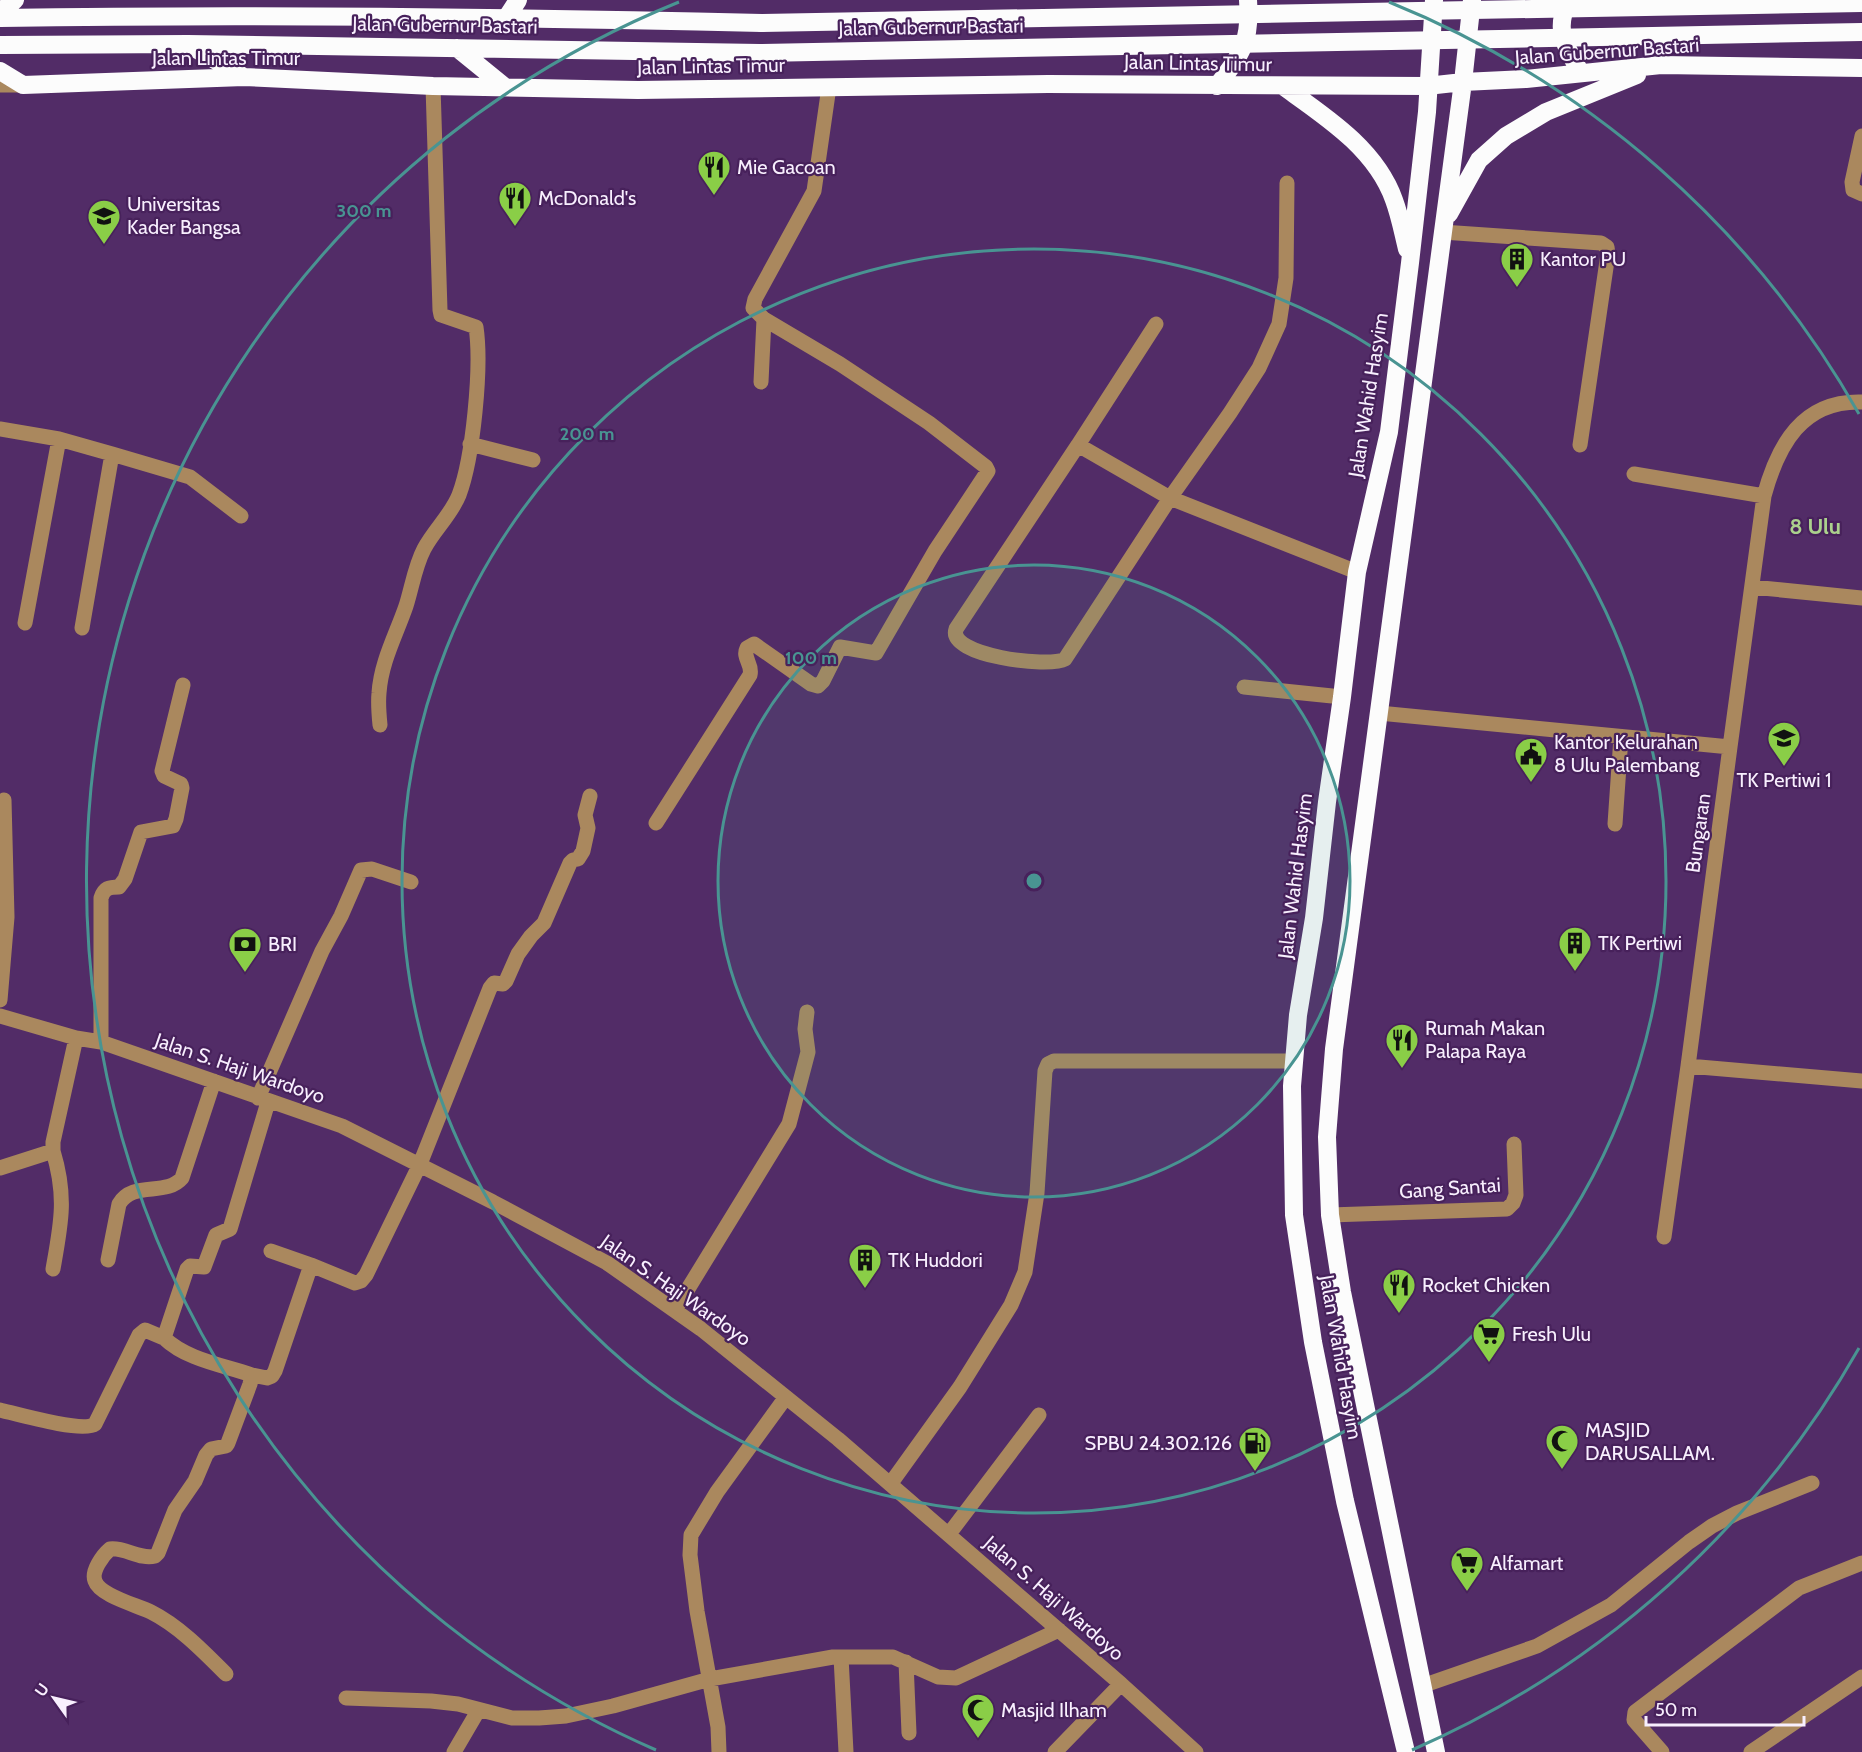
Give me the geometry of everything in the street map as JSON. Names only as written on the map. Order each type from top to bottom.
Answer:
[{"type":"highway","points":[[0,12],[15,0]]},
{"type":"highway","points":[[199,15],[212,0]]},
{"type":"highway","points":[[507,17],[518,0]]},
{"type":"highway","points":[[1217,86],[1245,44],[1250,23],[1248,0]]},
{"type":"highway","name":"Jalan Wahid Hasyim","points":[[1406,1752],[1345,1501],[1313,1342],[1294,1215],[1292,1086],[1298,1015],[1314,918],[1357,573],[1389,432],[1427,112],[1434,0]]},
{"type":"highway","name":"Jalan Wahid Hasyim","points":[[1436,1752],[1344,1303],[1330,1215],[1327,1137],[1334,1049],[1472,0]]},
{"type":"highway","points":[[1569,0],[1563,11],[1560,27],[1567,48],[1581,73]]},
{"type":"highway","name":"Jalan Gubernur Bastari","points":[[0,18],[199,15],[507,17],[762,23],[1862,3]]},
{"type":"highway","name":"Jalan Gubernur Bastari","points":[[0,45],[188,44],[760,53],[1862,32]]},
{"type":"highway","points":[[188,44],[244,77]]},
{"type":"highway","points":[[457,48],[505,87]]},
{"type":"highway","points":[[1443,229],[1479,160],[1506,136],[1546,112],[1661,66]]},
{"type":"highway","name":"Jalan Gubernur Bastari","points":[[1427,86],[1463,82],[1526,80],[1661,66],[1862,68]]},
{"type":"highway","points":[[0,71],[23,85]]},
{"type":"highway","name":"Jalan Lintas Timur","points":[[23,85],[244,77],[433,86],[638,90],[1048,84],[1427,86]]},
{"type":"highway","points":[[1284,87],[1340,128],[1378,169],[1394,200],[1410,262]]},
{"type":"street","points":[[0,85],[23,85]]},
{"type":"street","points":[[380,725],[378,694],[387,656],[423,551],[459,493],[470,444],[477,380],[477,329],[475,326],[446,318],[441,312],[433,86]]},
{"type":"street","points":[[656,823],[750,675],[751,669],[745,657],[747,648],[754,644],[811,684],[818,686],[823,681],[840,647],[876,652],[935,551],[988,471],[948,437],[896,400],[764,319],[753,308],[753,303],[814,191],[829,87]]},
{"type":"street","points":[[1862,136],[1852,182],[1853,190],[1862,194]]},
{"type":"street","points":[[1156,324],[956,629],[956,639],[966,647],[1011,659],[1057,662],[1065,659],[1170,498],[1230,413],[1258,369],[1279,324],[1286,278],[1287,183]]},
{"type":"street","points":[[1443,229],[1601,243],[1607,247],[1601,310],[1580,446]]},
{"type":"street","points":[[761,382],[764,319]]},
{"type":"street","name":"Bungaran","points":[[1664,1236],[1764,496],[1777,458],[1787,438],[1802,421],[1821,410],[1839,404],[1862,402]]},
{"type":"street","points":[[0,429],[59,439],[190,477],[242,516]]},
{"type":"street","points":[[25,623],[59,439]]},
{"type":"street","points":[[470,444],[533,460]]},
{"type":"street","points":[[1078,445],[1170,498],[1357,573]]},
{"type":"street","points":[[82,628],[112,454]]},
{"type":"street","points":[[1634,474],[1764,496]]},
{"type":"street","points":[[1752,587],[1862,598]]},
{"type":"street","points":[[101,1042],[101,898],[108,887],[119,886],[125,879],[141,832],[170,828],[175,824],[182,788],[181,784],[164,776],[162,771],[183,685]]},
{"type":"street","points":[[1244,687],[1342,697]]},
{"type":"street","points":[[1379,713],[1730,747]]},
{"type":"street","points":[[1615,824],[1621,736]]},
{"type":"street","points":[[271,1251],[355,1283],[361,1281],[366,1275],[420,1164],[490,988],[494,983],[503,984],[506,981],[518,954],[544,922],[570,863],[581,855],[588,828],[585,815],[590,796]]},
{"type":"street","points":[[0,1000],[7,916],[4,800]]},
{"type":"street","points":[[164,1338],[187,1269],[190,1266],[204,1267],[216,1235],[230,1229],[263,1100],[322,951],[341,916],[361,870],[372,869],[411,882]]},
{"type":"street","points":[[675,1310],[789,1124],[808,1052],[805,1029],[807,1012]]},
{"type":"street","name":"Jalan S. Haji Wardoyo","points":[[0,1016],[76,1038],[101,1042],[342,1126],[420,1164],[607,1263],[701,1329],[891,1484],[1196,1752]]},
{"type":"street","points":[[53,1269],[63,1214],[62,1190],[53,1142],[76,1038]]},
{"type":"street","points":[[891,1484],[960,1387],[1011,1305],[1025,1272],[1037,1193],[1045,1071],[1048,1064],[1054,1061],[1295,1061]]},
{"type":"street","points":[[1688,1066],[1862,1081]]},
{"type":"street","points":[[108,1260],[119,1204],[123,1197],[132,1191],[172,1185],[182,1178],[214,1081]]},
{"type":"street","name":"Gang Santai","points":[[1330,1215],[1507,1209],[1513,1203],[1516,1195],[1514,1144]]},
{"type":"street","points":[[0,1168],[53,1150]]},
{"type":"street","points":[[0,1410],[52,1422],[92,1426],[139,1335],[145,1330],[164,1338],[172,1346],[188,1354],[267,1378],[273,1375],[311,1265]]},
{"type":"street","points":[[226,1674],[190,1640],[163,1619],[101,1589],[94,1579],[94,1573],[105,1554],[114,1548],[148,1557],[155,1556],[175,1510],[195,1481],[206,1455],[211,1449],[226,1446],[228,1443],[252,1375]]},
{"type":"street","points":[[719,1752],[718,1727],[697,1611],[690,1555],[691,1535],[717,1491],[786,1397]]},
{"type":"street","points":[[949,1534],[1039,1415]]},
{"type":"street","points":[[1422,1686],[1537,1646],[1611,1605],[1712,1526],[1737,1513],[1812,1483]]},
{"type":"street","points":[[1662,1752],[1634,1720],[1635,1712],[1799,1588],[1862,1563]]},
{"type":"street","points":[[345,1698],[458,1704],[512,1718],[566,1716],[636,1701],[710,1679],[841,1658],[893,1657],[938,1677],[956,1678],[1059,1630]]},
{"type":"street","points":[[841,1658],[846,1752]]},
{"type":"street","points":[[906,1662],[909,1733]]},
{"type":"street","points":[[1751,1752],[1862,1677]]},
{"type":"street","points":[[1055,1752],[1121,1684]]},
{"type":"street","points":[[454,1752],[478,1711]]},
{"type":"place","name":"Mie Gacoan","points":[[714,196]]},
{"type":"place","name":"McDonald's","points":[[515,227]]},
{"type":"place","name":"Universitas Kader Bangsa","points":[[104,245]]},
{"type":"place","name":"Kantor PU","points":[[1517,288]]},
{"type":"place","name":"TK Pertiwi 1","points":[[1784,767]]},
{"type":"place","name":"Kantor Kelurahan 8 Ulu Palembang","points":[[1531,783]]},
{"type":"place","name":"TK Pertiwi","points":[[1575,972]]},
{"type":"place","name":"BRI","points":[[245,973]]},
{"type":"place","name":"Rumah Makan Palapa Raya","points":[[1402,1069]]},
{"type":"place","name":"TK Huddori","points":[[865,1289]]},
{"type":"place","name":"Rocket Chicken","points":[[1399,1314]]},
{"type":"place","name":"Fresh Ulu","points":[[1489,1363]]},
{"type":"place","name":"MASJID DARUSALLAM.","points":[[1562,1470]]},
{"type":"place","name":"SPBU 24.302.126","points":[[1255,1472]]},
{"type":"place","name":"Alfamart","points":[[1467,1592]]},
{"type":"place","name":"Masjid Ilham","points":[[978,1739]]},
{"type":"district","name":"8 Ulu","points":[[1815,526]]}]
